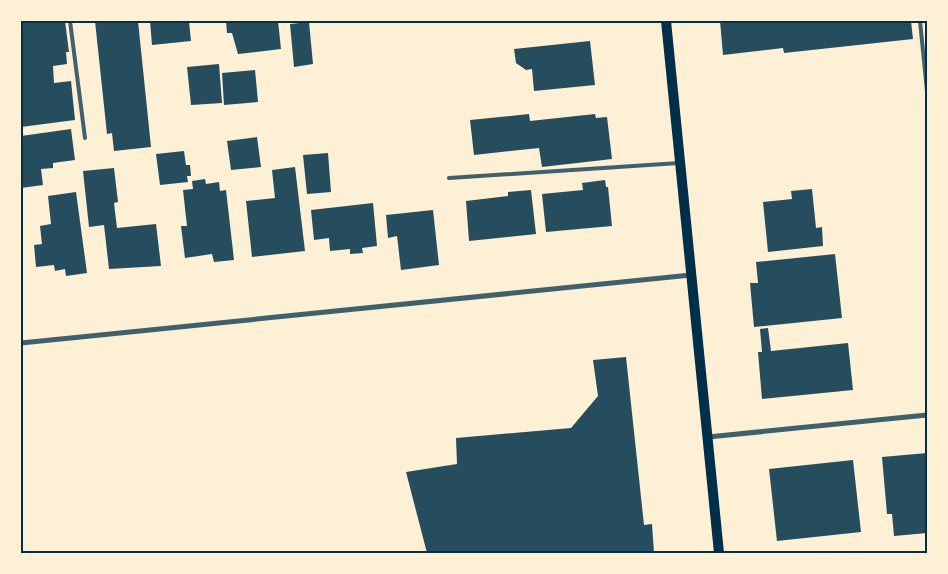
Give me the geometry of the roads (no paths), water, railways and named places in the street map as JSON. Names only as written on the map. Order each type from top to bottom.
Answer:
[{"type":"main road","points":[[666,21],[719,553]]},
{"type":"street","points":[[21,343],[691,275]]},
{"type":"street","points":[[708,437],[927,415]]},
{"type":"lane","points":[[70,21],[85,138]]},
{"type":"lane","points":[[920,21],[927,91]]},
{"type":"lane","points":[[449,178],[679,163]]}]
